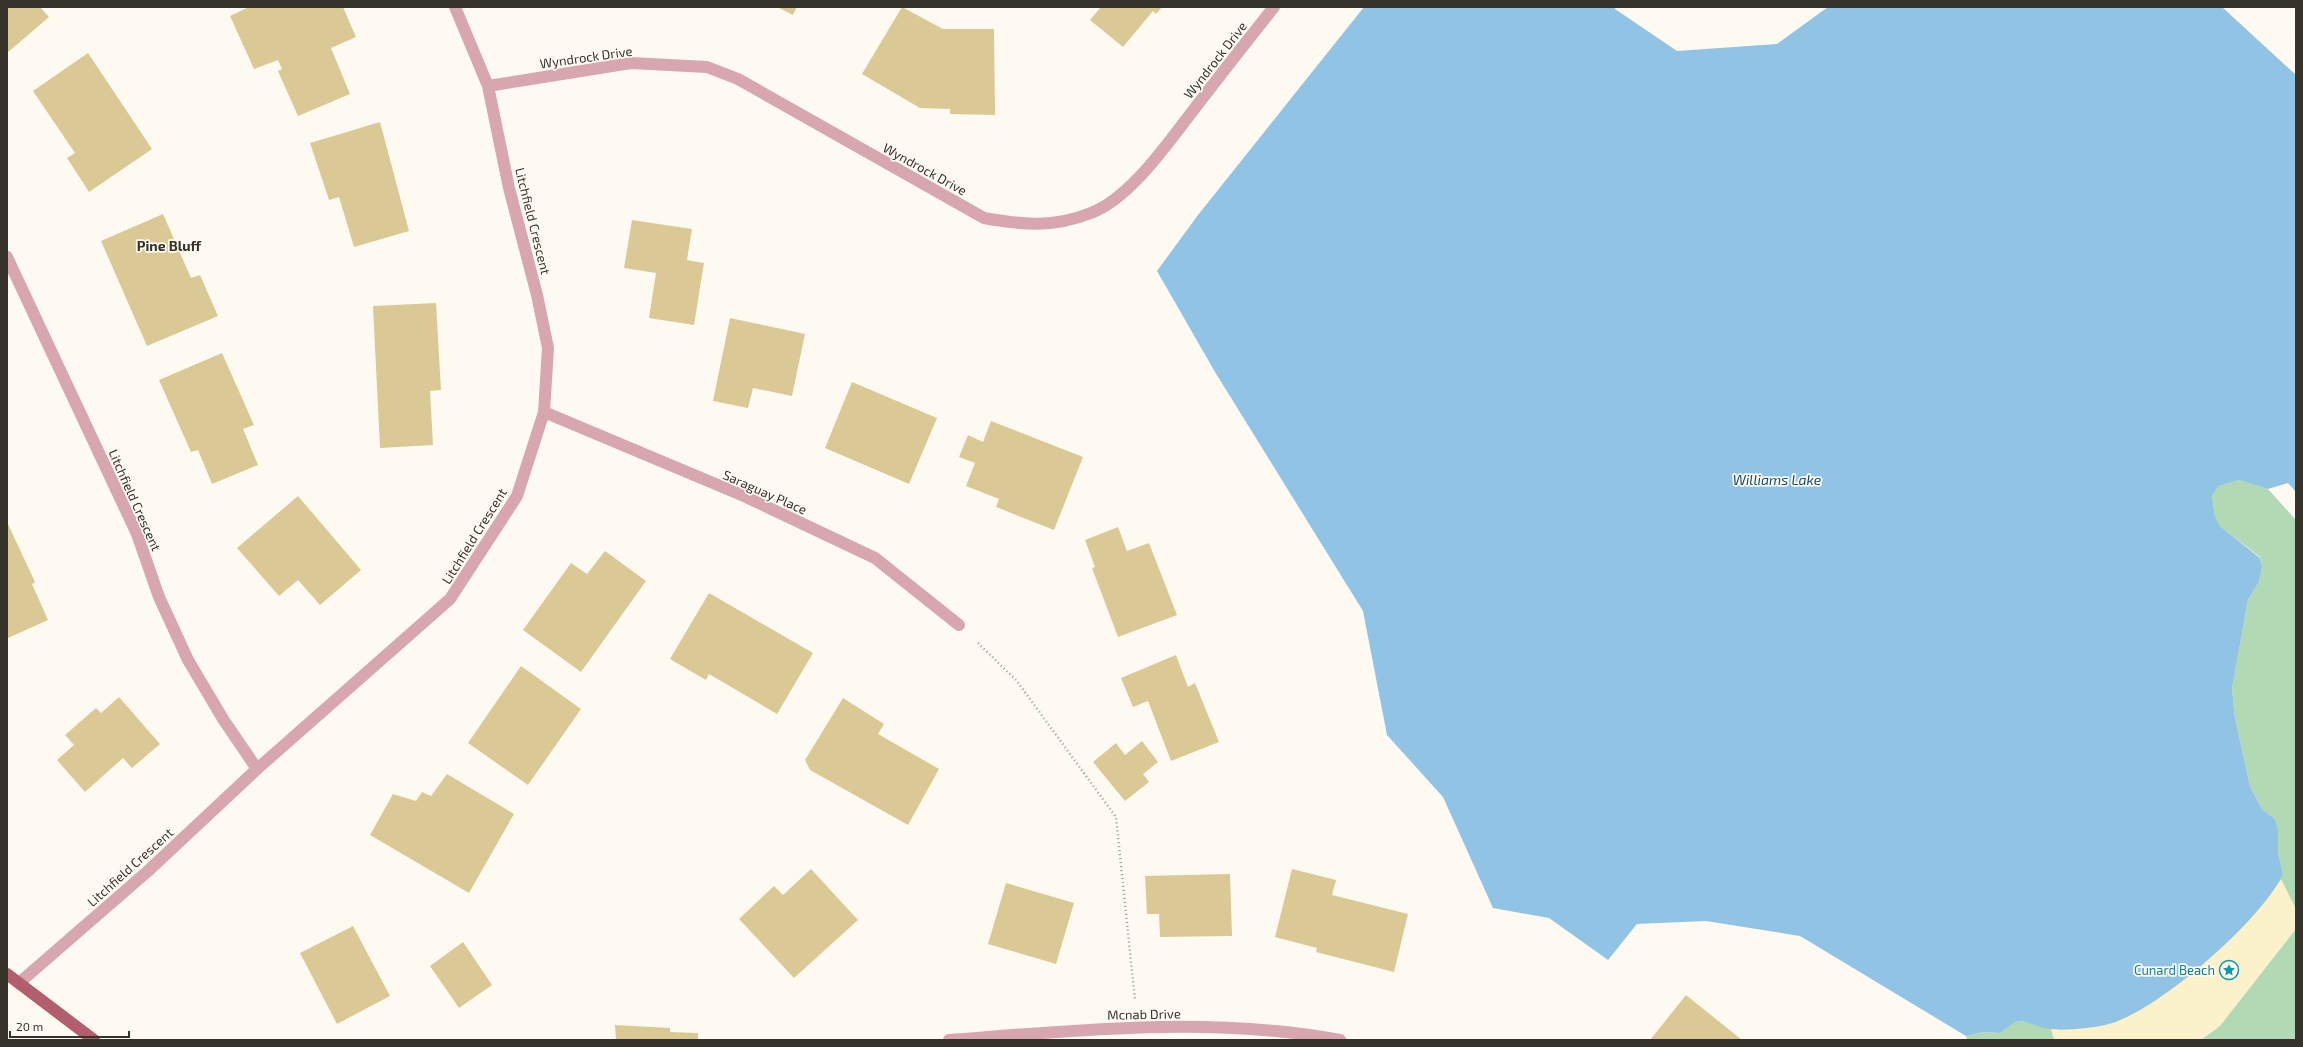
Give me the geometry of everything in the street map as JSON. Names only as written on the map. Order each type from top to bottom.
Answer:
[{"type":"main road","points":[[7,974],[94,1040]]},
{"type":"street","name":"Litchfield Crescent","points":[[20,983],[148,871],[257,769],[450,599],[517,496],[544,412],[548,348],[537,295],[509,188],[488,86],[455,7]]},
{"type":"street","name":"Wyndrock Drive","points":[[488,86],[631,63],[707,67],[738,79],[984,218],[1024,225],[1062,222],[1093,213],[1116,197],[1144,172],[1274,7]]},
{"type":"street","name":"Litchfield Crescent","points":[[7,257],[137,534],[159,597],[188,660],[223,719],[257,769]]},
{"type":"street","name":"Saraguay Place","points":[[544,412],[744,496],[875,558],[959,625]]},
{"type":"street","name":"Mcnab Drive","points":[[949,1040],[1137,1026],[1294,1031],[1340,1040]]},
{"type":"path","points":[[959,625],[1016,680],[1116,817],[1137,1026]]},
{"type":"green space","points":[[2239,480],[2268,489],[2296,520],[2296,1040],[1967,1040],[1966,1036],[1982,1032],[2000,1033],[2016,1022],[2021,1021],[2051,1029],[2283,874],[2278,853],[2278,829],[2275,819],[2262,809],[2250,786],[2235,718],[2232,689],[2248,600],[2259,582],[2262,567],[2260,557],[2220,526],[2215,516],[2212,496],[2219,486]]},
{"type":"sand","name":"Cunard Beach","points":[[2281,879],[2296,909],[2296,929],[2220,1026],[2201,1040],[2054,1040],[2051,1029],[2105,1025],[2262,905]]},
{"type":"water","name":"Williams Lake","points":[[1364,7],[1615,7],[1615,9],[1677,51],[1777,44],[1828,7],[2222,7],[2296,75],[2296,492],[2288,483],[2268,489],[2239,480],[2219,486],[2212,496],[2215,516],[2220,526],[2260,558],[2262,567],[2259,582],[2248,600],[2232,689],[2235,718],[2250,786],[2262,809],[2275,819],[2278,829],[2278,853],[2283,874],[2271,893],[2253,916],[2204,963],[2151,1004],[2126,1018],[2105,1025],[2078,1029],[2056,1030],[2043,1028],[2021,1021],[2016,1022],[2000,1033],[1982,1032],[1966,1036],[1800,936],[1706,921],[1637,924],[1608,960],[1549,918],[1493,908],[1443,797],[1387,735],[1363,611],[1215,372],[1157,271],[1198,215]]},
{"type":"building","points":[[7,7],[40,7],[49,17],[7,53]]},
{"type":"building","points":[[249,7],[343,7],[356,37],[331,48],[350,94],[298,116],[278,71],[282,69],[278,60],[254,69],[230,16]]},
{"type":"building","points":[[777,7],[797,7],[793,15]]},
{"type":"building","points":[[902,7],[943,29],[994,29],[995,115],[950,114],[950,109],[920,108],[862,74]]},
{"type":"building","points":[[1101,7],[1162,7],[1156,14],[1153,11],[1123,47],[1090,20]]},
{"type":"building","points":[[88,53],[152,149],[89,192],[67,158],[75,153],[33,91]]},
{"type":"building","points":[[380,122],[409,231],[354,247],[339,197],[329,200],[310,143]]},
{"type":"building","points":[[163,214],[191,278],[200,275],[218,316],[147,346],[101,241]]},
{"type":"building","points":[[632,220],[692,229],[687,260],[704,263],[694,325],[649,318],[656,273],[624,268]]},
{"type":"building","points":[[436,303],[441,390],[430,391],[433,445],[380,448],[373,306]]},
{"type":"building","points":[[730,318],[805,334],[792,396],[753,388],[748,408],[713,401]]},
{"type":"building","points":[[222,353],[254,425],[243,429],[258,465],[212,484],[198,450],[191,452],[159,380]]},
{"type":"building","points":[[852,382],[937,418],[909,484],[825,448]]},
{"type":"building","points":[[991,421],[1083,457],[1054,530],[996,507],[999,499],[966,486],[975,463],[959,457],[968,435],[983,442]]},
{"type":"building","points":[[298,496],[361,570],[320,605],[298,580],[279,596],[237,548]]},
{"type":"building","points":[[7,522],[35,582],[32,584],[48,620],[8,638]]},
{"type":"building","points":[[1118,527],[1127,551],[1149,543],[1177,615],[1118,637],[1092,568],[1095,567],[1085,540]]},
{"type":"building","points":[[605,551],[646,581],[581,672],[523,630],[571,563],[587,574]]},
{"type":"building","points":[[709,593],[813,653],[777,714],[709,674],[706,680],[670,659]]},
{"type":"building","points":[[1176,655],[1188,687],[1195,683],[1219,742],[1171,761],[1148,701],[1133,707],[1121,678]]},
{"type":"building","points":[[521,666],[581,709],[528,785],[468,743]]},
{"type":"building","points":[[119,697],[160,744],[132,768],[123,758],[85,792],[57,760],[74,745],[65,735],[96,708],[101,713]]},
{"type":"building","points":[[843,698],[884,724],[878,734],[939,769],[908,825],[810,770],[805,760]]},
{"type":"building","points":[[1142,741],[1158,762],[1143,774],[1149,782],[1125,801],[1093,762],[1116,743],[1125,755]]},
{"type":"building","points":[[447,774],[514,814],[469,893],[370,835],[393,794],[416,801],[422,792],[431,796]]},
{"type":"building","points":[[811,869],[858,920],[794,978],[739,919],[774,886],[783,895]]},
{"type":"building","points":[[1292,869],[1336,880],[1332,895],[1408,914],[1394,972],[1316,952],[1317,948],[1275,937]]},
{"type":"building","points":[[1230,874],[1232,936],[1160,937],[1159,914],[1147,914],[1145,876]]},
{"type":"building","points":[[1006,883],[1074,903],[1056,964],[988,944]]},
{"type":"building","points":[[353,926],[390,996],[337,1024],[300,953]]},
{"type":"building","points":[[463,942],[492,985],[459,1008],[430,966]]},
{"type":"building","points":[[1686,995],[1742,1040],[1650,1040]]},
{"type":"building","points":[[615,1025],[670,1028],[670,1032],[698,1033],[698,1040],[616,1040]]},
{"type":"place","name":"Cunard Beach","points":[[2229,970]]},
{"type":"district","name":"Pine Bluff","points":[[169,246]]}]
